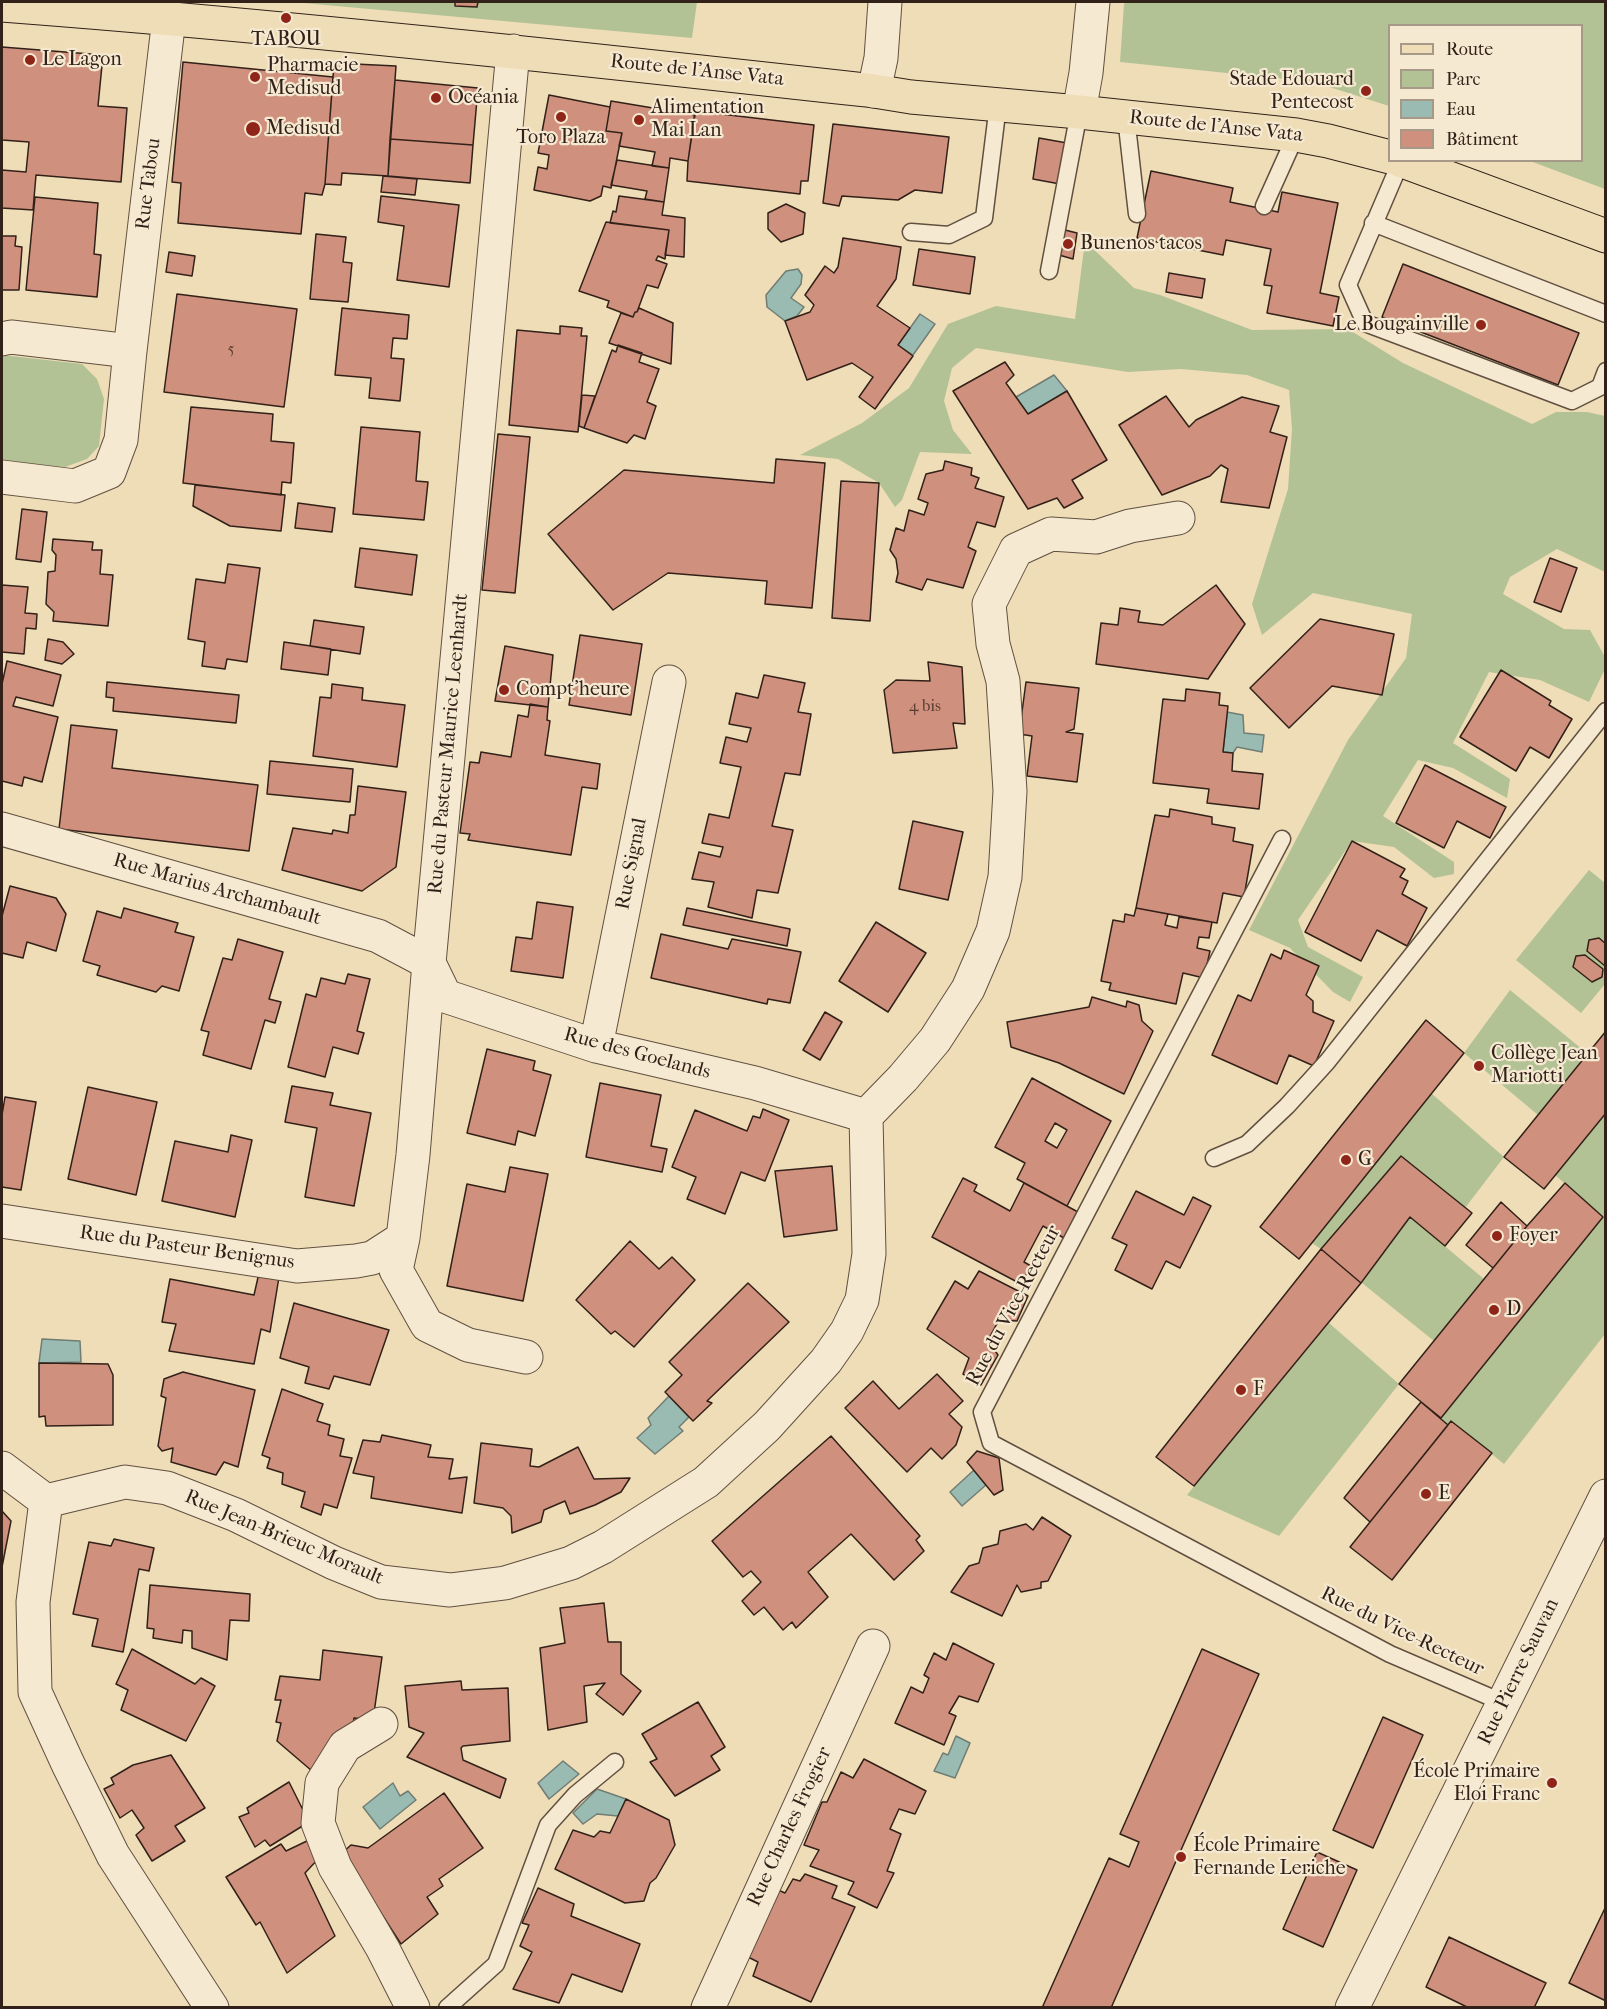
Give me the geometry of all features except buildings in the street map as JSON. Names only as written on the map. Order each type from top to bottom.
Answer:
[{"type":"main road","name":"Route de l'Anse Vata","points":[[2,5],[169,18],[513,51],[911,97],[1079,111],[1296,135],[1388,157]]},
{"type":"main road","points":[[1404,162],[1605,236]]},
{"type":"street","points":[[874,91],[881,58],[885,2]]},
{"type":"street","points":[[1079,111],[1086,73],[1093,2]]},
{"type":"street","name":"Rue Tabou","points":[[2,477],[75,486],[109,472],[122,441],[130,351],[169,18]]},
{"type":"street","name":"Rue du Pasteur Maurice Leenhardt","points":[[513,51],[413,1155],[403,1238],[396,1270],[427,1325],[468,1345],[526,1357]]},
{"type":"street","points":[[2,339],[11,338],[130,351]]},
{"type":"street","points":[[866,1116],[903,1078],[935,1040],[968,989],[993,931],[1005,877],[1010,791],[1003,681],[993,644],[989,604],[1016,550],[1051,534],[1096,537],[1130,526],[1178,518]]},
{"type":"street","name":"Rue Signal","points":[[596,1046],[669,682]]},
{"type":"street","name":"Rue Marius Archambault","points":[[2,829],[378,936],[429,963]]},
{"type":"street","name":"Rue des Goelands","points":[[429,963],[445,996],[596,1046],[755,1083],[866,1116]]},
{"type":"street","name":"Rue Jean-Brieuc Morault","points":[[46,1501],[125,1482],[167,1488],[236,1515],[334,1563],[381,1582],[450,1590],[505,1583],[571,1563],[603,1547],[706,1482],[767,1426],[826,1361],[847,1331],[862,1300],[869,1254],[866,1116]]},
{"type":"street","name":"Rue du Pasteur Benignus","points":[[2,1221],[297,1266],[372,1258],[403,1238]]},
{"type":"street","points":[[2,1468],[46,1501],[33,1602],[35,1692],[113,1855],[212,2007]]},
{"type":"street","name":"Rue Pierre Sauvan","points":[[1352,2007],[1605,1496]]},
{"type":"street","name":"Rue Charles Frogier","points":[[708,2007],[873,1646]]},
{"type":"street","points":[[381,1724],[345,1746],[322,1783],[318,1824],[334,1867],[383,1949],[413,2007]]},
{"type":"lane","points":[[911,231],[949,235],[984,218],[998,105]]},
{"type":"lane","points":[[1049,271],[1079,111]]},
{"type":"lane","points":[[1126,117],[1137,214]]},
{"type":"lane","points":[[1264,206],[1296,135]]},
{"type":"lane","points":[[1401,162],[1348,285],[1365,323],[1572,401],[1600,387],[1605,371]]},
{"type":"lane","points":[[1373,223],[1605,314]]},
{"type":"lane","points":[[1214,1158],[1247,1144],[1287,1106],[1327,1062],[1605,711]]},
{"type":"lane","name":"Rue du Vice-Recteur","points":[[1282,839],[982,1413],[990,1443],[1390,1654],[1504,1703]]},
{"type":"lane","points":[[447,2007],[496,1965],[548,1825],[575,1795],[615,1762]]},
{"type":"green space","points":[[292,2],[697,2],[692,38]]},
{"type":"green space","name":"Stade Edouard Pentecost","points":[[1126,2],[1605,2],[1605,189],[1533,162],[1583,162],[1583,24],[1388,24],[1388,106],[1314,82],[1120,62]]},
{"type":"green space","points":[[1085,241],[1134,288],[1160,295],[1252,330],[1348,329],[1403,363],[1532,424],[1556,412],[1587,412],[1605,416],[1605,572],[1557,549],[1510,577],[1503,594],[1564,629],[1590,630],[1605,657],[1605,669],[1589,702],[1540,680],[1489,672],[1453,743],[1510,779],[1507,798],[1453,768],[1418,760],[1383,816],[1454,862],[1454,874],[1434,878],[1394,847],[1352,841],[1298,920],[1308,947],[1363,977],[1350,1002],[1333,992],[1290,948],[1249,930],[1348,740],[1406,658],[1412,614],[1313,593],[1262,635],[1252,604],[1288,489],[1292,429],[1289,390],[1247,375],[1181,369],[1128,372],[976,348],[952,368],[944,401],[953,430],[972,454],[920,452],[902,500],[895,507],[879,483],[838,459],[800,455],[862,423],[909,388],[948,324],[996,306],[1075,319]]},
{"type":"green space","points":[[2,355],[82,364],[97,379],[104,399],[99,446],[87,459],[65,467],[2,461]]},
{"type":"green space","points":[[1589,870],[1605,883],[1605,984],[1581,1013],[1516,960]]},
{"type":"green space","points":[[1510,990],[1588,1054],[1538,1115],[1464,1053]]},
{"type":"green space","points":[[1431,1093],[1504,1157],[1465,1208],[1401,1157],[1321,1249],[1312,1243]]},
{"type":"green space","points":[[1605,1113],[1606,1214],[1603,1217],[1555,1175]]},
{"type":"green space","points":[[1410,1217],[1484,1279],[1434,1341],[1362,1283]]},
{"type":"green space","points":[[1603,1217],[1606,1219],[1605,1334],[1504,1464],[1451,1421],[1448,1425],[1441,1418]]},
{"type":"green space","points":[[1329,1323],[1399,1384],[1279,1536],[1187,1495]]},
{"type":"water","points":[[798,269],[802,275],[801,284],[791,298],[804,307],[797,316],[785,321],[767,307],[766,295],[786,271]]},
{"type":"water","points":[[920,314],[935,324],[913,355],[898,345]]},
{"type":"water","points":[[1054,375],[1067,391],[1028,414],[1016,397]]},
{"type":"water","points":[[1227,712],[1243,715],[1244,733],[1264,735],[1262,752],[1237,747],[1233,753],[1223,752]]},
{"type":"water","points":[[42,1339],[80,1341],[81,1362],[39,1363]]},
{"type":"water","points":[[669,1396],[689,1417],[679,1427],[683,1431],[655,1454],[637,1438],[651,1425],[648,1418]]},
{"type":"water","points":[[974,1470],[986,1485],[962,1506],[950,1492]]},
{"type":"water","points":[[956,1736],[970,1743],[955,1778],[934,1771],[943,1753],[948,1755]]},
{"type":"water","points":[[563,1761],[579,1774],[549,1799],[538,1783]]},
{"type":"water","points":[[393,1783],[400,1796],[408,1791],[416,1800],[380,1829],[363,1807]]},
{"type":"water","points":[[597,1789],[626,1799],[618,1816],[597,1814],[583,1824],[573,1813]]},
{"type":"place","name":"TABOU","points":[[286,18]]},
{"type":"place","name":"Le Lagon","points":[[30,60]]},
{"type":"place","name":"Pharmacie Medisud","points":[[255,77]]},
{"type":"place","name":"Stade Edouard Pentecost","points":[[1366,91]]},
{"type":"place","name":"Océania","points":[[436,98]]},
{"type":"place","name":"Toro Plaza","points":[[561,117]]},
{"type":"place","name":"Alimentation Mai Lan","points":[[639,120]]},
{"type":"place","name":"Medisud","points":[[253,129]]},
{"type":"place","name":"Bunenos tacos","points":[[1068,244]]},
{"type":"place","name":"Le Bougainville","points":[[1481,325]]},
{"type":"place","name":"Compt'heure","points":[[504,690]]},
{"type":"place","name":"Collège Jean Mariotti","points":[[1479,1066]]},
{"type":"place","name":"G","points":[[1346,1160]]},
{"type":"place","name":"Foyer","points":[[1497,1236]]},
{"type":"place","name":"D","points":[[1494,1310]]},
{"type":"place","name":"F","points":[[1241,1390]]},
{"type":"place","name":"E","points":[[1426,1494]]},
{"type":"place","name":"École Primaire Eloi Franc","points":[[1552,1783]]},
{"type":"place","name":"École Primaire Fernande Leriche","points":[[1181,1857]]}]
